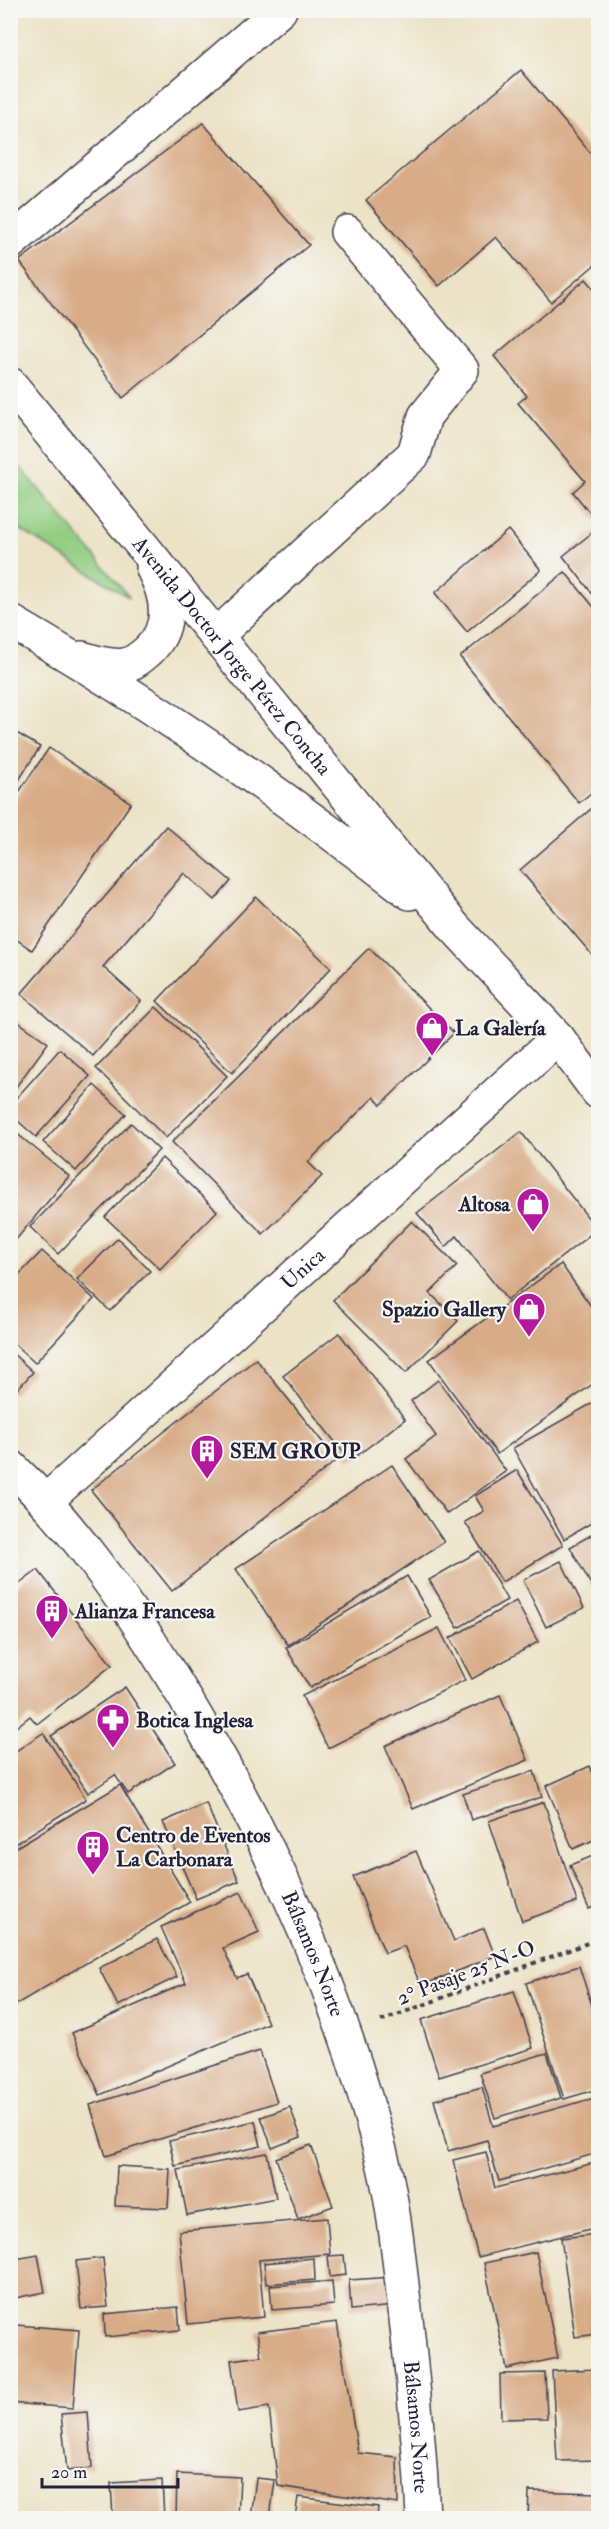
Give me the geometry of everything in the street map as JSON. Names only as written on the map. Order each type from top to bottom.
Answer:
[{"type":"street","points":[[10,243],[280,10]]},
{"type":"street","points":[[217,635],[414,454],[424,416],[462,370],[347,232]]},
{"type":"street","name":"Avenida Doctor Jorge Pérez Concha","points":[[10,384],[454,927],[558,1038],[598,1092]]},
{"type":"street","points":[[63,652],[101,664],[124,665],[140,659],[157,642],[167,619],[166,600],[154,572],[113,509]]},
{"type":"street","name":"Avenida Doctor Jorge Pérez Concha","points":[[10,621],[63,652],[216,751],[328,830],[454,927]]},
{"type":"street","name":"Unica","points":[[47,1500],[558,1038]]},
{"type":"street","name":"Bálsamos Norte","points":[[10,1466],[47,1500],[139,1623],[220,1754],[288,1892],[344,2035],[384,2169],[394,2228],[420,2444],[423,2518]]},
{"type":"path","name":"2° Pasaje 25 N-O","points":[[344,2035],[598,1940]]},
{"type":"green space","points":[[11,456],[130,598],[11,524]]},
{"type":"building","points":[[521,70],[598,162],[598,262],[551,302],[496,237],[439,286],[366,200]]},
{"type":"building","points":[[203,123],[309,245],[123,398],[19,261]]},
{"type":"building","points":[[586,279],[598,293],[598,523],[573,492],[585,481],[518,403],[527,396],[494,356]]},
{"type":"building","points":[[598,528],[598,601],[563,556]]},
{"type":"building","points":[[508,530],[541,570],[467,632],[435,593]]},
{"type":"building","points":[[565,572],[598,612],[598,787],[579,803],[460,657]]},
{"type":"building","points":[[10,729],[40,747],[10,794]]},
{"type":"building","points":[[49,748],[131,803],[32,950],[10,935],[10,805]]},
{"type":"building","points":[[598,803],[598,962],[520,870]]},
{"type":"building","points":[[166,826],[231,881],[215,900],[184,873],[103,967],[141,1001],[93,1056],[21,994]]},
{"type":"building","points":[[256,897],[331,968],[232,1073],[157,1001]]},
{"type":"building","points":[[369,948],[454,1033],[381,1105],[374,1097],[308,1162],[322,1176],[263,1234],[172,1142]]},
{"type":"building","points":[[156,1007],[227,1076],[166,1138],[96,1068]]},
{"type":"building","points":[[10,1016],[48,1043],[10,1095]]},
{"type":"building","points":[[60,1049],[90,1076],[36,1137],[10,1114],[10,1105]]},
{"type":"building","points":[[94,1085],[126,1114],[76,1171],[43,1142]]},
{"type":"building","points":[[131,1123],[159,1150],[58,1254],[30,1227]]},
{"type":"building","points":[[10,1128],[69,1176],[10,1247]]},
{"type":"building","points":[[521,1132],[597,1229],[507,1300],[457,1236],[446,1247],[417,1213]]},
{"type":"building","points":[[162,1158],[217,1211],[160,1269],[105,1217]]},
{"type":"building","points":[[412,1221],[457,1266],[430,1293],[458,1321],[406,1373],[333,1300]]},
{"type":"building","points":[[118,1238],[150,1271],[110,1311],[77,1279]]},
{"type":"building","points":[[42,1251],[94,1299],[35,1363],[10,1340],[10,1284]]},
{"type":"building","name":"Spazio Gallery","points":[[561,1264],[598,1316],[598,1380],[497,1454],[429,1360]]},
{"type":"building","points":[[339,1333],[405,1419],[350,1461],[283,1376]]},
{"type":"building","points":[[10,1351],[33,1372],[13,1394],[10,1392]]},
{"type":"building","name":"SEM GROUP","points":[[256,1359],[337,1460],[172,1591],[91,1490]]},
{"type":"building","points":[[438,1380],[506,1471],[447,1514],[406,1459],[436,1436],[411,1401]]},
{"type":"building","points":[[598,1400],[598,1519],[564,1539],[513,1448]]},
{"type":"building","points":[[392,1465],[444,1542],[288,1645],[236,1569]]},
{"type":"building","points":[[517,1470],[563,1545],[502,1582],[465,1522],[484,1511],[475,1496]]},
{"type":"building","points":[[598,1531],[598,1597],[570,1547]]},
{"type":"building","points":[[479,1551],[507,1600],[458,1628],[429,1580]]},
{"type":"building","points":[[561,1561],[584,1608],[546,1627],[523,1580]]},
{"type":"building","name":"Alianza Francesa","points":[[38,1570],[112,1665],[37,1724],[30,1716],[10,1732],[10,1591]]},
{"type":"building","points":[[407,1576],[431,1617],[310,1688],[286,1648]]},
{"type":"building","points":[[516,1601],[538,1642],[472,1679],[450,1638]]},
{"type":"building","points":[[439,1628],[465,1680],[328,1748],[302,1696]]},
{"type":"building","name":"Botica Inglesa","points":[[125,1687],[175,1763],[128,1794],[115,1775],[88,1793],[51,1736]]},
{"type":"building","points":[[500,1695],[528,1760],[413,1809],[385,1746]]},
{"type":"building","points":[[43,1733],[86,1799],[10,1847],[10,1755]]},
{"type":"building","points":[[590,1766],[598,1786],[598,1838],[573,1849],[546,1786]]},
{"type":"building","points":[[534,1771],[542,1797],[471,1820],[463,1794]]},
{"type":"building","name":"Centro de Eventos La Carbonara","points":[[120,1785],[190,1902],[10,2008],[10,1851]]},
{"type":"building","points":[[544,1802],[577,1902],[522,1921],[489,1821]]},
{"type":"building","points":[[206,1803],[239,1881],[196,1899],[163,1822]]},
{"type":"building","points":[[416,1851],[454,1941],[484,1928],[495,1956],[421,1986],[404,1946],[385,1953],[353,1877]]},
{"type":"building","points":[[598,1854],[598,1905],[589,1909],[570,1865]]},
{"type":"building","points":[[241,1892],[259,1932],[223,1948],[237,1978],[247,1974],[268,2023],[100,2095],[72,2033],[186,1983],[161,1927]]},
{"type":"building","points":[[157,1939],[177,1977],[118,2006],[99,1968]]},
{"type":"building","points":[[579,1966],[598,2024],[598,2089],[564,2099],[526,1983]]},
{"type":"building","points":[[514,1991],[533,2048],[439,2077],[421,2020]]},
{"type":"building","points":[[260,2051],[277,2102],[106,2156],[90,2105]]},
{"type":"building","points":[[547,2053],[561,2098],[495,2118],[480,2073]]},
{"type":"building","points":[[482,2087],[493,2126],[598,2097],[598,2153],[499,2181],[487,2140],[448,2151],[434,2100]]},
{"type":"building","points":[[290,2107],[301,2137],[272,2148],[261,2117]]},
{"type":"building","points":[[255,2121],[261,2146],[175,2166],[169,2141]]},
{"type":"building","points":[[311,2145],[333,2206],[298,2219],[276,2158]]},
{"type":"building","points":[[486,2152],[495,2188],[598,2162],[598,2227],[478,2257],[453,2160]]},
{"type":"building","points":[[267,2153],[276,2198],[187,2215],[178,2170]]},
{"type":"building","points":[[117,2166],[170,2169],[168,2208],[115,2206]]},
{"type":"building","points":[[327,2218],[330,2254],[259,2260],[264,2317],[188,2324],[179,2231]]},
{"type":"building","points":[[598,2234],[598,2334],[575,2337],[561,2238]]},
{"type":"building","points":[[536,2252],[558,2358],[507,2369],[484,2263]]},
{"type":"building","points":[[38,2255],[45,2292],[10,2299],[10,2260]]},
{"type":"building","points":[[344,2255],[346,2275],[330,2277],[328,2256]]},
{"type":"building","points":[[103,2258],[108,2307],[81,2309],[76,2261]]},
{"type":"building","points":[[314,2258],[315,2280],[266,2284],[264,2263]]},
{"type":"building","points":[[393,2277],[395,2306],[351,2310],[349,2280]]},
{"type":"building","points":[[332,2281],[334,2305],[272,2310],[270,2286]]},
{"type":"building","points":[[178,2307],[180,2330],[105,2337],[104,2314]]},
{"type":"building","points":[[337,2322],[358,2453],[397,2457],[398,2504],[278,2486],[269,2407],[238,2412],[231,2360],[261,2356],[257,2332]]},
{"type":"building","points":[[16,2325],[79,2330],[73,2408],[10,2403]]},
{"type":"building","points":[[598,2369],[598,2460],[557,2461],[552,2371]]},
{"type":"building","points":[[545,2373],[547,2418],[501,2419],[500,2374]]},
{"type":"building","points":[[88,2412],[92,2468],[67,2471],[61,2414]]},
{"type":"building","points":[[177,2474],[240,2477],[238,2518],[176,2518]]},
{"type":"building","points":[[256,2478],[275,2480],[270,2518],[251,2518]]},
{"type":"building","points":[[162,2480],[164,2518],[113,2518],[111,2483]]},
{"type":"building","points":[[529,2491],[598,2493],[598,2518],[528,2518]]},
{"type":"building","points":[[298,2497],[378,2507],[377,2518],[295,2518]]},
{"type":"place","name":"La Galería","points":[[432,1057]]},
{"type":"place","name":"Altosa","points":[[533,1233]]},
{"type":"place","name":"Spazio Gallery","points":[[529,1338]]},
{"type":"place","name":"SEM GROUP","points":[[207,1480]]},
{"type":"place","name":"Alianza Francesa","points":[[52,1640]]},
{"type":"place","name":"Botica Inglesa","points":[[113,1749]]},
{"type":"place","name":"Centro de Eventos La Carbonara","points":[[93,1876]]}]
